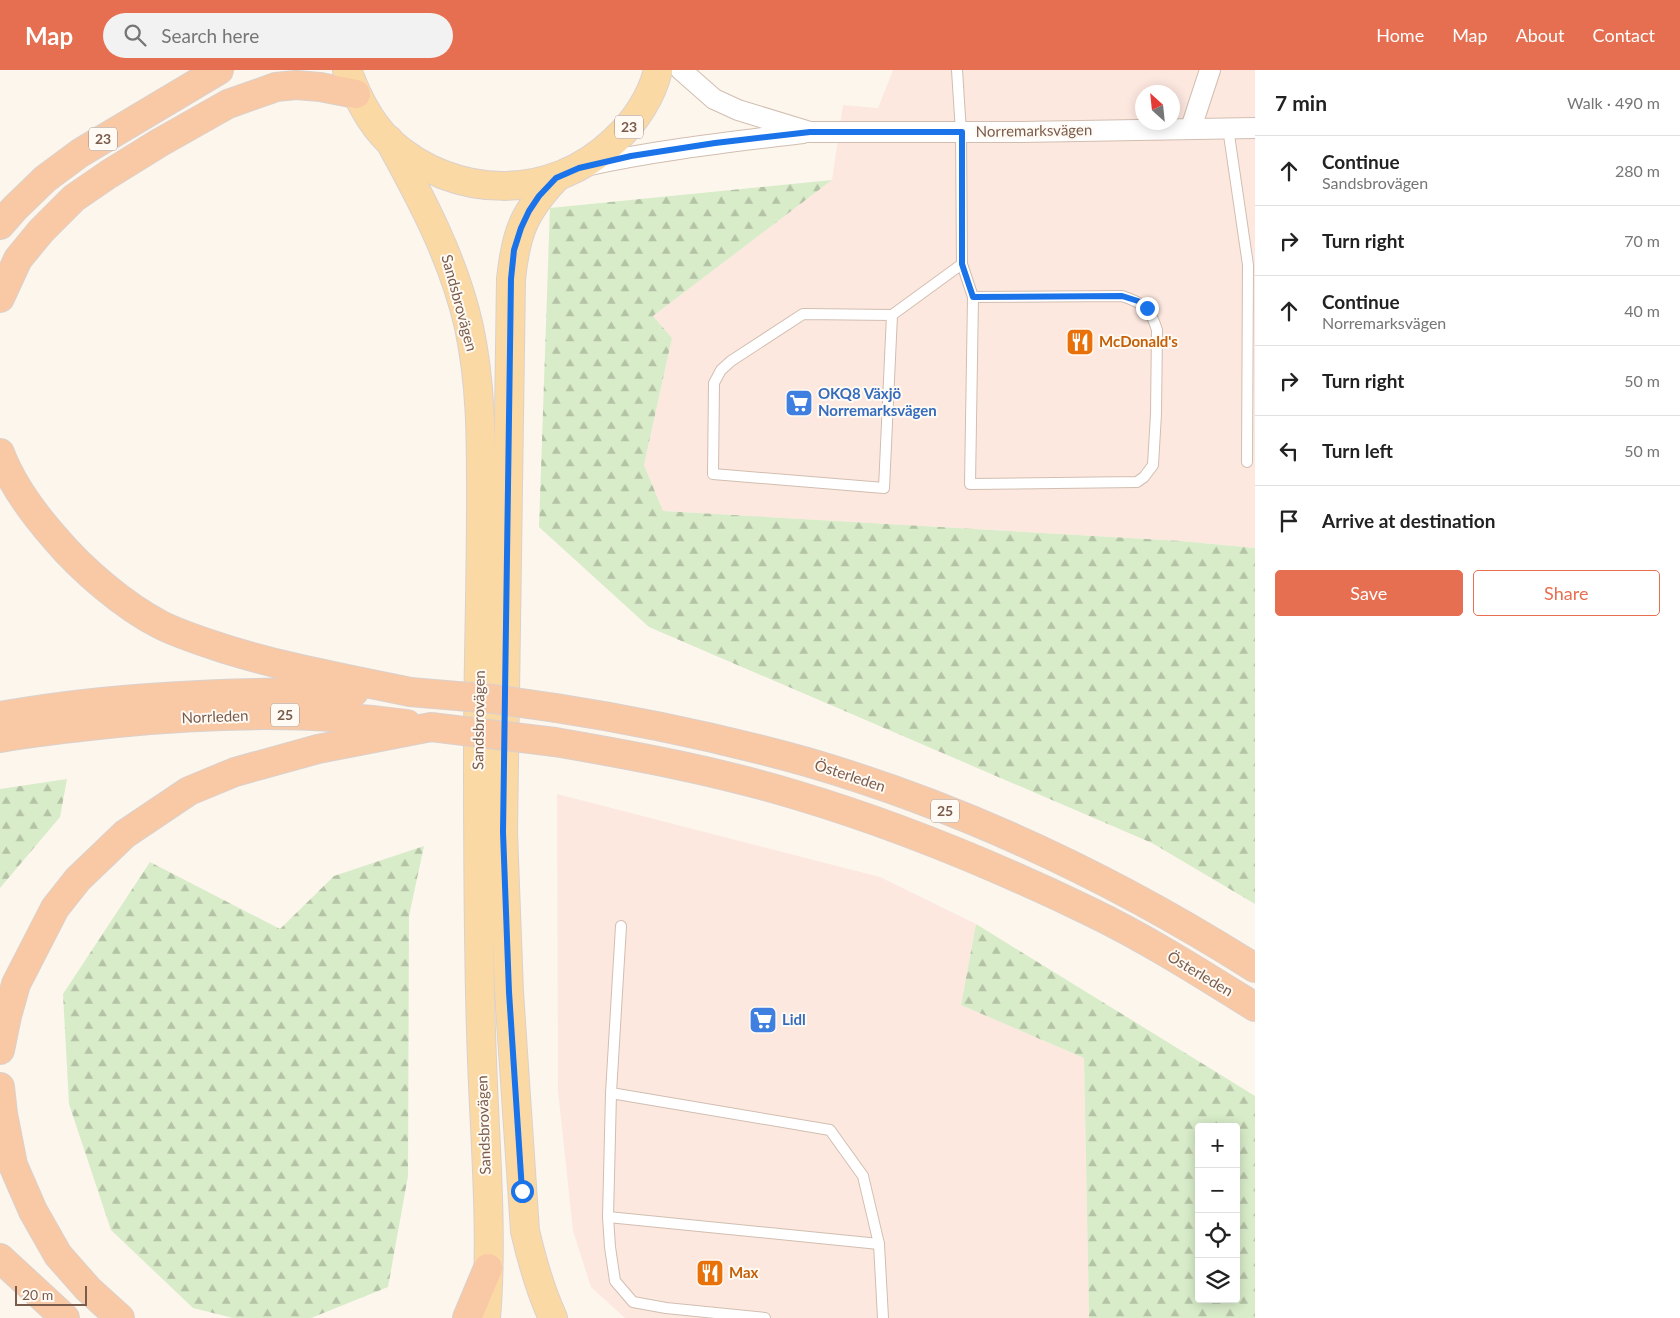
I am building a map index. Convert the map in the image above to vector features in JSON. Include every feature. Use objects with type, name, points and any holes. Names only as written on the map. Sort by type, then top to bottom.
[{"type":"highway","name":"23","points":[[0,225],[45,179],[80,153],[219,70]]},
{"type":"highway","points":[[0,298],[18,259],[41,231],[74,198],[158,143],[228,104],[276,87],[296,85],[320,87],[352,82]]},
{"type":"highway","points":[[0,453],[18,490],[40,521],[63,548],[97,581],[161,625],[207,643],[266,662],[410,692]]},
{"type":"highway","name":"Norrleden","points":[[0,716],[33,710],[135,699],[308,692],[410,692]]},
{"type":"highway","name":"Österleden","points":[[410,692],[493,699],[611,716],[716,739],[807,762],[889,789],[1033,847],[1110,884],[1203,935],[1255,968]]},
{"type":"highway","name":"Norrleden","points":[[0,738],[36,731],[218,715],[292,715],[359,718],[431,727]]},
{"type":"highway","points":[[0,1050],[6,1016],[16,984],[55,908],[78,879],[125,834],[189,791],[235,772],[318,749],[431,727]]},
{"type":"highway","name":"Österleden","points":[[431,727],[555,742],[642,757],[709,772],[795,795],[883,824],[943,847],[1092,912],[1183,963],[1255,1007]]},
{"type":"highway","points":[[0,1087],[13,1165],[33,1212],[58,1255],[88,1288],[120,1318]]},
{"type":"highway","points":[[0,1258],[66,1318]]},
{"type":"highway","points":[[467,1318],[488,1268]]},
{"type":"main road","name":"23","points":[[352,82],[370,119],[389,140],[417,162],[450,178],[485,186],[521,186],[568,173],[605,151],[627,130],[644,104],[658,70]]},
{"type":"main road","name":"Sandsbrovägen","points":[[389,140],[443,244],[457,284],[469,327],[481,414],[478,750],[480,1016],[488,1268],[486,1318]]},
{"type":"main road","name":"Sandsbrovägen","points":[[553,1318],[537,1279],[525,1231],[509,992],[503,832],[511,279],[514,250],[521,228],[539,196],[568,173]]},
{"type":"street","name":"Norremarksvägen","points":[[680,70],[714,99],[738,110],[810,132],[1255,128]]},
{"type":"street","points":[[1191,128],[1210,70]]},
{"type":"street","points":[[568,173],[631,156],[810,132]]},
{"type":"lane","points":[[957,70],[962,132],[962,264],[973,297],[970,484],[1137,482],[1144,477],[1153,464],[1156,414],[1157,330],[1147,308],[1138,301],[1122,296],[973,297]]},
{"type":"lane","points":[[1228,128],[1248,265],[1247,462]]},
{"type":"lane","points":[[892,315],[884,488],[713,474],[714,383],[721,370],[731,361],[803,314],[892,315],[962,264]]},
{"type":"lane","points":[[621,926],[611,1093],[608,1218],[615,1281],[633,1302],[666,1308],[765,1318]]},
{"type":"lane","points":[[611,1093],[830,1130],[863,1176],[879,1244],[883,1318]]},
{"type":"lane","points":[[608,1218],[879,1244]]},
{"type":"shaded area","points":[[893,70],[1255,70],[1255,548],[1181,541],[663,511],[644,465],[672,338],[653,316],[832,180],[843,105],[878,108]]},
{"type":"shaded area","points":[[557,794],[880,877],[976,924],[961,1005],[1084,1058],[1089,1318],[625,1318],[591,1287],[573,1231],[558,1091]]},
{"type":"green space","points":[[832,180],[653,316],[672,338],[644,465],[663,511],[1181,541],[1255,548],[1255,904],[1152,843],[649,627],[539,527],[550,208]]},
{"type":"green space","points":[[67,779],[60,817],[0,888],[0,789]]},
{"type":"green space","points":[[424,846],[409,916],[408,1176],[388,1287],[311,1318],[233,1318],[193,1308],[111,1230],[69,1104],[63,994],[150,862],[280,929],[334,876]]},
{"type":"green space","points":[[976,924],[1255,1096],[1255,1318],[1089,1318],[1084,1058],[961,1005]]},
{"type":"place","name":"McDonald's","points":[[1080,342]]},
{"type":"place","name":"OKQ8 Växjö Norremarksvägen","points":[[799,403]]},
{"type":"place","name":"Lidl","points":[[763,1020]]},
{"type":"place","name":"Max","points":[[710,1273]]},
{"type":"route","points":[[522,1191],[509,992],[503,832],[505,596],[511,279],[514,250],[521,228],[539,196],[556,178],[579,168],[631,156],[715,143],[810,132],[962,132],[962,264],[973,297],[1122,296],[1138,301],[1147,308]]}]
